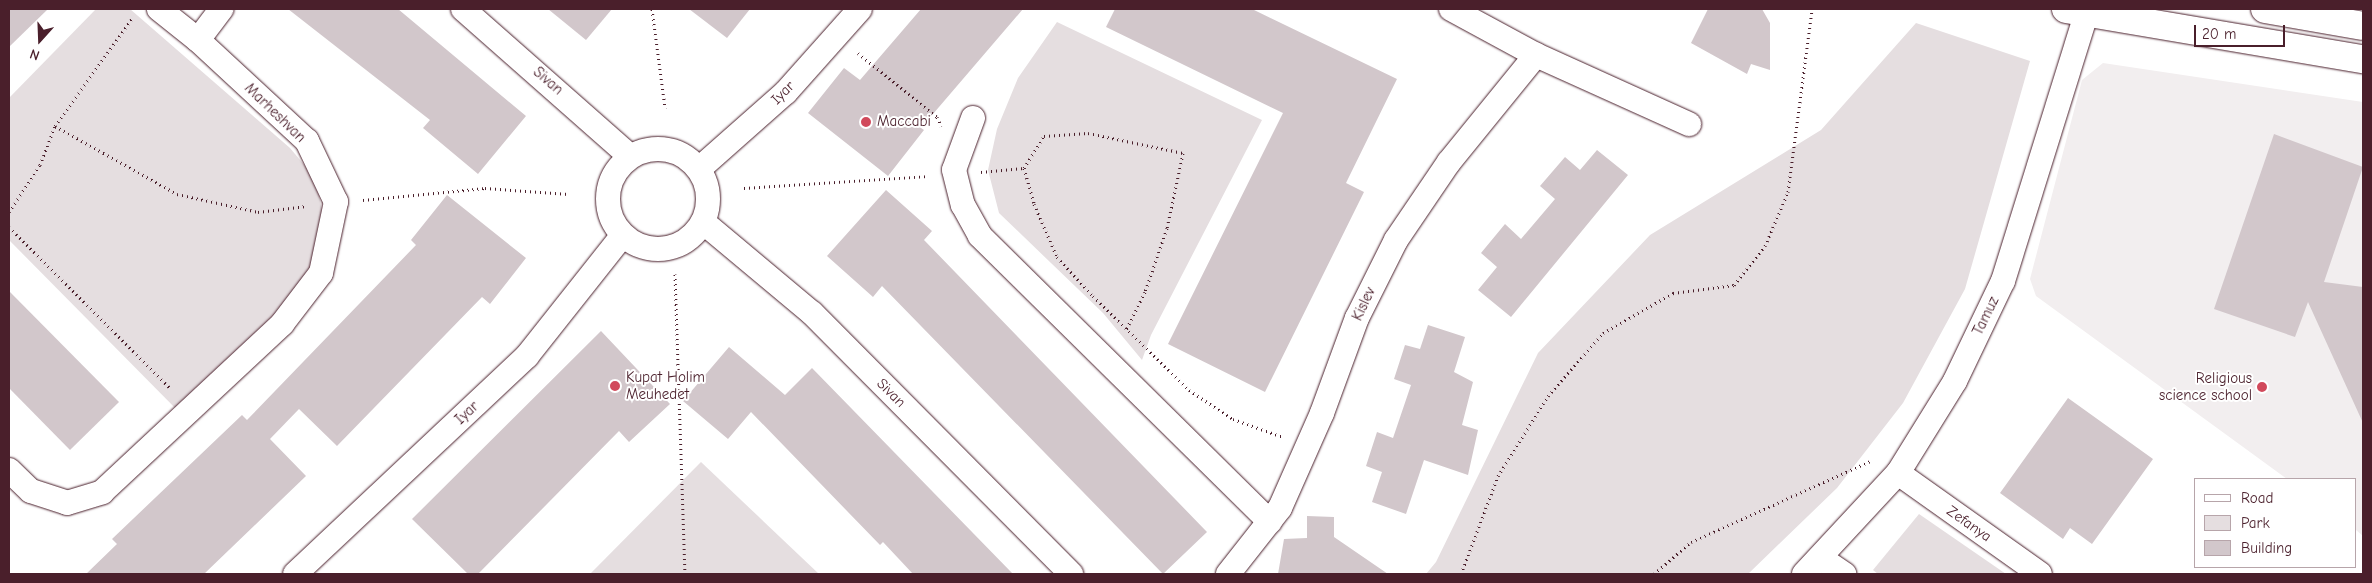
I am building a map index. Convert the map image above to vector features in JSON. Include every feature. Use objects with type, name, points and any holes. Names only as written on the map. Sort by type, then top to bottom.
[{"type":"street","name":"Marheshvan","points":[[159,9],[198,40],[307,142],[336,202]]},
{"type":"street","points":[[198,40],[221,9]]},
{"type":"street","name":"Sivan","points":[[463,9],[630,156]]},
{"type":"street","name":"Iyar","points":[[699,169],[786,92],[860,9]]},
{"type":"street","points":[[1452,9],[1536,55],[1689,124]]},
{"type":"street","points":[[2264,9],[2363,26]]},
{"type":"street","points":[[2076,11],[2363,59]]},
{"type":"street","name":"Tamuz","points":[[1804,574],[1822,559],[1898,473],[1955,381],[2003,281],[2076,11]]},
{"type":"street","name":"Kislev","points":[[1228,574],[1280,508],[1322,414],[1357,318],[1396,240],[1449,162],[1536,55]]},
{"type":"street","points":[[973,118],[954,170],[963,205],[980,236],[1270,522]]},
{"type":"street","points":[[660,149],[674,151],[699,169],[706,184],[709,201],[703,222],[694,235],[666,249],[636,244],[623,236],[608,209],[608,194],[611,179],[630,156],[660,149]]},
{"type":"street","points":[[9,470],[30,490],[67,503],[102,492],[282,324],[321,273],[336,202]]},
{"type":"street","name":"Sivan","points":[[703,222],[812,312],[1070,574]]},
{"type":"street","name":"Iyar","points":[[295,574],[527,356],[623,236]]},
{"type":"street","name":"Zefanya","points":[[1898,473],[2040,574]]},
{"type":"street","points":[[1822,559],[1844,574]]},
{"type":"path","points":[[9,212],[40,165],[55,126],[139,9]]},
{"type":"path","points":[[652,9],[665,108]]},
{"type":"path","points":[[1461,574],[1498,476],[1548,396],[1603,333],[1673,293],[1734,285],[1765,246],[1788,192],[1812,9]]},
{"type":"path","points":[[836,35],[937,116],[943,132]]},
{"type":"path","points":[[55,126],[177,194],[258,212],[336,202],[485,188],[569,194]]},
{"type":"path","points":[[1024,168],[1044,136],[1088,133],[1183,153],[1167,228],[1145,292],[1126,330]]},
{"type":"path","points":[[9,227],[192,410]]},
{"type":"path","points":[[675,274],[685,574]]},
{"type":"path","points":[[1654,574],[1691,542],[1878,457]]},
{"type":"shaded area","name":"Religious science school","points":[[2103,63],[2363,102],[2363,536],[2357,531],[2357,478],[2286,478],[2036,296],[2030,279],[2082,80]]},
{"type":"green space","points":[[96,9],[130,9],[290,148],[316,179],[325,227],[311,287],[184,417],[9,240],[9,98]]},
{"type":"green space","points":[[1057,22],[1262,120],[1151,335],[1142,360],[1103,313],[999,213],[988,170],[997,129],[1018,78]]},
{"type":"green space","points":[[1916,23],[2030,61],[1965,289],[1903,403],[1837,488],[1748,574],[1426,574],[1436,562],[1538,353],[1650,235],[1821,130]]},
{"type":"green space","points":[[701,462],[819,574],[590,574]]},
{"type":"green space","points":[[1919,514],[2006,574],[1878,574],[1873,570]]},
{"type":"building","points":[[9,9],[48,9],[9,47]]},
{"type":"building","points":[[288,9],[398,9],[526,116],[478,174],[423,128],[430,120]]},
{"type":"building","points":[[548,9],[612,9],[586,40]]},
{"type":"building","points":[[689,9],[750,9],[727,38]]},
{"type":"building","points":[[921,9],[1023,9],[921,128],[924,130],[888,176],[808,113],[844,68],[860,80]]},
{"type":"building","points":[[1115,9],[1252,9],[1397,79],[1346,183],[1364,192],[1265,392],[1168,344],[1283,113],[1106,27]]},
{"type":"building","points":[[1708,9],[1762,9],[1770,23],[1770,70],[1751,64],[1747,74],[1691,43]]},
{"type":"building","points":[[2274,134],[2363,167],[2324,282],[2363,287],[2363,423],[2308,302],[2295,337],[2214,309]]},
{"type":"building","points":[[1597,150],[1628,175],[1511,317],[1478,290],[1497,267],[1481,253],[1505,224],[1521,239],[1555,199],[1540,186],[1565,157],[1580,170]]},
{"type":"building","points":[[886,190],[932,231],[924,240],[1207,532],[1163,574],[882,286],[873,297],[827,256]]},
{"type":"building","points":[[447,195],[526,258],[490,304],[482,297],[337,446],[299,409],[270,439],[306,476],[204,574],[86,574],[117,544],[112,539],[242,415],[247,420],[416,245],[411,240]]},
{"type":"building","points":[[9,291],[119,402],[70,450],[9,388]]},
{"type":"building","points":[[1428,325],[1465,337],[1454,372],[1473,382],[1462,425],[1478,430],[1468,475],[1424,460],[1406,514],[1372,502],[1382,472],[1366,466],[1377,432],[1393,438],[1411,385],[1394,379],[1405,345],[1420,349]]},
{"type":"building","points":[[601,331],[670,404],[629,442],[619,431],[478,574],[468,574],[412,519]]},
{"type":"building","points":[[729,347],[785,395],[812,368],[1013,574],[913,574],[883,542],[880,545],[751,412],[728,439],[683,401]]},
{"type":"building","points":[[2068,398],[2153,459],[2092,544],[2070,528],[2063,539],[2000,493]]},
{"type":"building","points":[[1307,516],[1334,517],[1334,537],[1388,574],[1278,574],[1284,539],[1307,538]]},
{"type":"place","name":"Maccabi","points":[[866,122]]},
{"type":"place","name":"Kupat Holim Meuhedet","points":[[615,386]]},
{"type":"place","name":"Religious science school","points":[[2262,387]]}]
